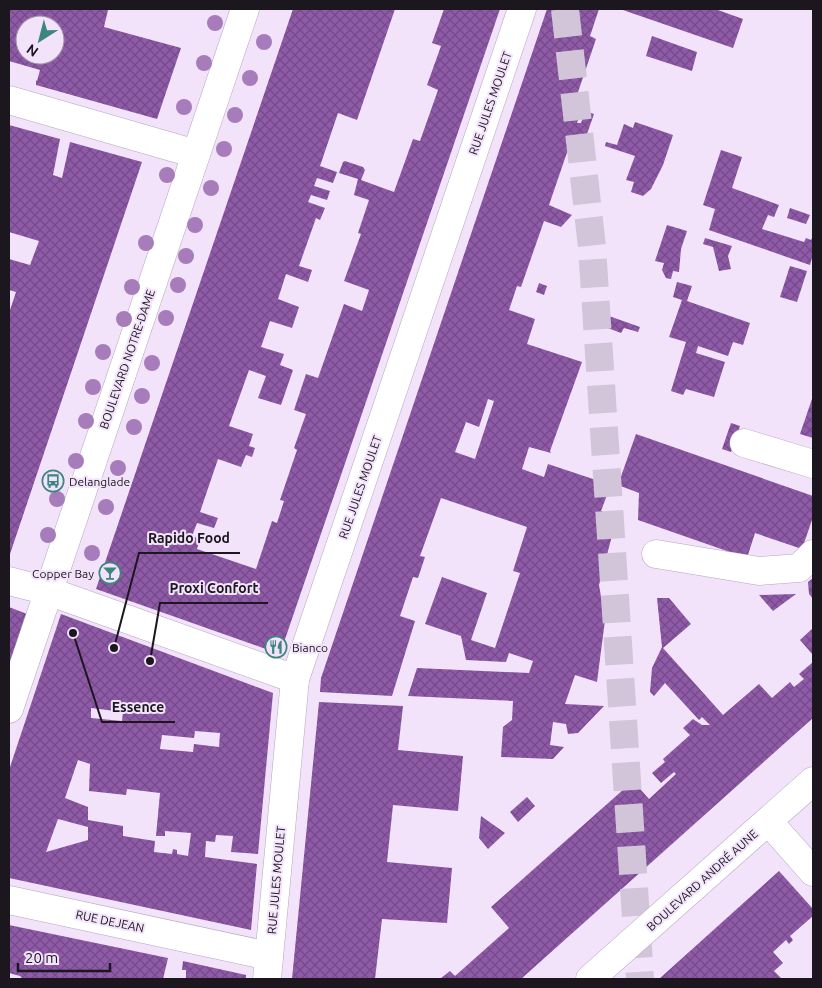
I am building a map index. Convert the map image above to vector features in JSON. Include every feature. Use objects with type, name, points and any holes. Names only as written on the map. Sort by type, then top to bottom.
[{"type":"street","name":"BOULEVARD NOTRE-DAME","points":[[9,710],[245,9]]},
{"type":"street","name":"RUE JULES MOULET","points":[[268,968],[295,679],[522,9]]},
{"type":"street","points":[[9,100],[196,154]]},
{"type":"street","points":[[744,443],[813,464]]},
{"type":"street","points":[[656,554],[759,571],[799,568],[813,554]]},
{"type":"street","points":[[9,581],[48,591],[295,679]]},
{"type":"street","name":"BOULEVARD ANDRÉ AUNE","points":[[590,979],[813,781]]},
{"type":"street","points":[[768,821],[813,872]]},
{"type":"street","name":"RUE DEJEAN","points":[[9,900],[268,968]]},
{"type":"building","points":[[9,9],[105,9],[108,10],[104,27],[181,48],[157,119],[36,85],[40,70],[23,65],[65,65],[65,15],[15,15],[15,63],[9,61]]},
{"type":"building","points":[[293,9],[395,9],[357,120],[338,113],[320,166],[337,172],[333,183],[317,178],[314,186],[330,191],[327,200],[311,195],[308,202],[325,208],[320,220],[316,218],[299,266],[312,270],[308,282],[286,274],[278,299],[299,307],[292,328],[270,321],[261,347],[284,354],[280,365],[293,370],[281,405],[258,398],[266,376],[249,370],[229,426],[253,434],[249,446],[255,448],[252,457],[246,455],[241,467],[218,459],[200,512],[218,518],[214,528],[197,523],[192,536],[200,539],[197,549],[256,569],[272,521],[277,523],[284,501],[280,500],[297,450],[294,448],[306,414],[294,410],[306,374],[318,378],[344,304],[362,311],[369,290],[344,281],[361,234],[358,233],[369,200],[354,195],[358,179],[339,173],[343,162],[363,167],[365,170],[361,180],[394,192],[413,139],[420,141],[438,90],[427,85],[441,46],[432,43],[444,9],[500,9],[280,654],[96,589]]},
{"type":"building","points":[[547,9],[599,9],[590,36],[596,39],[575,101],[584,104],[577,123],[581,123],[585,111],[594,114],[587,134],[583,138],[573,135],[549,205],[572,215],[561,227],[544,221],[521,287],[517,286],[509,310],[535,319],[527,344],[582,362],[550,451],[551,453],[529,447],[522,469],[544,477],[548,464],[605,483],[605,485],[610,487],[601,511],[608,514],[603,529],[613,532],[599,585],[605,620],[597,682],[575,675],[565,704],[604,706],[578,733],[568,734],[566,724],[553,722],[550,745],[564,747],[553,759],[501,757],[503,727],[512,720],[513,701],[408,696],[417,668],[529,673],[533,661],[509,653],[506,662],[466,660],[461,636],[425,624],[442,577],[487,593],[471,640],[495,648],[520,573],[513,571],[527,527],[441,498],[420,556],[425,557],[418,578],[413,577],[400,616],[415,621],[392,696],[320,692],[321,678]],"holes":[[[488,399],[494,401],[475,459],[455,452],[466,422],[479,427]]]},
{"type":"building","points":[[620,9],[715,9],[743,19],[733,48]]},
{"type":"building","points":[[652,36],[697,52],[692,71],[646,56]]},
{"type":"building","points":[[635,122],[673,135],[663,165],[651,189],[643,196],[631,192],[634,182],[626,180],[635,156],[605,146],[606,142],[617,145],[624,124],[633,128]]},
{"type":"building","points":[[9,125],[60,139],[53,175],[62,178],[70,142],[142,162],[9,557],[9,313],[16,292],[9,290],[9,259],[30,265],[39,241],[9,232]]},
{"type":"building","points":[[721,150],[742,157],[732,188],[779,205],[774,217],[768,215],[762,229],[804,242],[806,238],[811,240],[813,236],[813,254],[810,265],[709,230],[715,209],[703,205]]},
{"type":"building","points":[[790,208],[810,215],[806,224],[787,218]]},
{"type":"building","points":[[667,225],[687,231],[681,249],[679,272],[673,271],[671,279],[666,278],[662,270],[664,263],[655,261]]},
{"type":"building","points":[[705,238],[732,246],[728,256],[731,269],[719,271],[713,247],[703,244]]},
{"type":"building","points":[[592,265],[604,266],[604,275],[591,274]]},
{"type":"building","points":[[790,266],[807,271],[797,302],[780,297]]},
{"type":"building","points":[[677,282],[692,286],[687,301],[750,323],[743,345],[733,342],[728,356],[698,346],[696,353],[725,362],[714,397],[686,389],[683,395],[671,391],[686,342],[669,337],[682,300],[673,297]]},
{"type":"building","points":[[539,283],[547,286],[544,295],[536,292]]},
{"type":"building","points":[[609,316],[640,327],[638,332],[624,328],[621,333],[605,327]]},
{"type":"building","points":[[813,396],[813,438],[800,434]]},
{"type":"building","points":[[731,423],[740,426],[731,452],[722,449]]},
{"type":"building","points":[[636,434],[813,496],[813,517],[802,549],[755,533],[747,558],[638,520],[639,493],[618,485]]},
{"type":"building","points":[[813,578],[813,599],[809,594],[808,582]]},
{"type":"building","points":[[796,594],[773,611],[759,595]]},
{"type":"building","points":[[657,598],[669,598],[691,624],[663,648],[723,715],[759,684],[772,698],[790,682],[794,687],[804,679],[799,674],[813,662],[813,718],[521,979],[440,979],[450,971],[455,976],[509,928],[491,907],[633,781],[649,799],[676,774],[674,772],[661,783],[652,773],[665,762],[663,759],[690,735],[683,728],[693,719],[702,725],[710,725],[702,717],[699,720],[665,683],[654,696],[650,692],[652,668],[662,647]]},
{"type":"building","points":[[9,607],[27,614],[9,666]]},
{"type":"building","points":[[61,614],[273,693],[258,854],[231,852],[233,836],[216,835],[215,842],[206,841],[205,857],[257,864],[251,930],[9,878],[9,770]],"holes":[[[91,708],[123,712],[122,721],[91,718]],[[195,731],[220,733],[219,747],[194,744],[193,752],[160,749],[162,735],[194,738]],[[78,760],[90,764],[89,791],[126,795],[127,789],[160,793],[156,836],[165,836],[165,831],[191,833],[188,856],[177,854],[177,850],[173,849],[172,854],[154,852],[155,841],[123,836],[123,826],[88,820],[88,807],[65,798]],[[58,819],[88,827],[88,840],[46,852]]]},
{"type":"building","points":[[813,628],[813,655],[800,640]]},
{"type":"building","points":[[319,702],[403,706],[398,750],[463,756],[458,811],[393,805],[387,862],[452,868],[447,923],[382,919],[375,979],[292,979]]},
{"type":"building","points":[[527,797],[535,806],[518,822],[510,812]]},
{"type":"building","points":[[481,816],[505,833],[488,849],[479,838]]},
{"type":"building","points":[[779,871],[813,909],[813,916],[790,936],[793,940],[789,944],[786,940],[773,952],[783,963],[774,971],[782,979],[659,979]]},
{"type":"building","points":[[9,925],[168,958],[163,979],[23,979],[20,976],[9,973]]},
{"type":"building","points":[[183,961],[246,975],[246,979],[186,979],[186,970],[182,970]]},
{"type":"tunnel","points":[[565,9],[592,247],[640,979]]},
{"type":"place","name":"Delanglade","points":[[53,481]]},
{"type":"place","name":"Copper Bay","points":[[110,573]]},
{"type":"place","name":"Essence","points":[[73,633]]},
{"type":"place","name":"Bianco","points":[[276,647]]},
{"type":"place","name":"Rapido Food","points":[[114,648]]},
{"type":"place","name":"Proxi Confort","points":[[150,661]]}]
